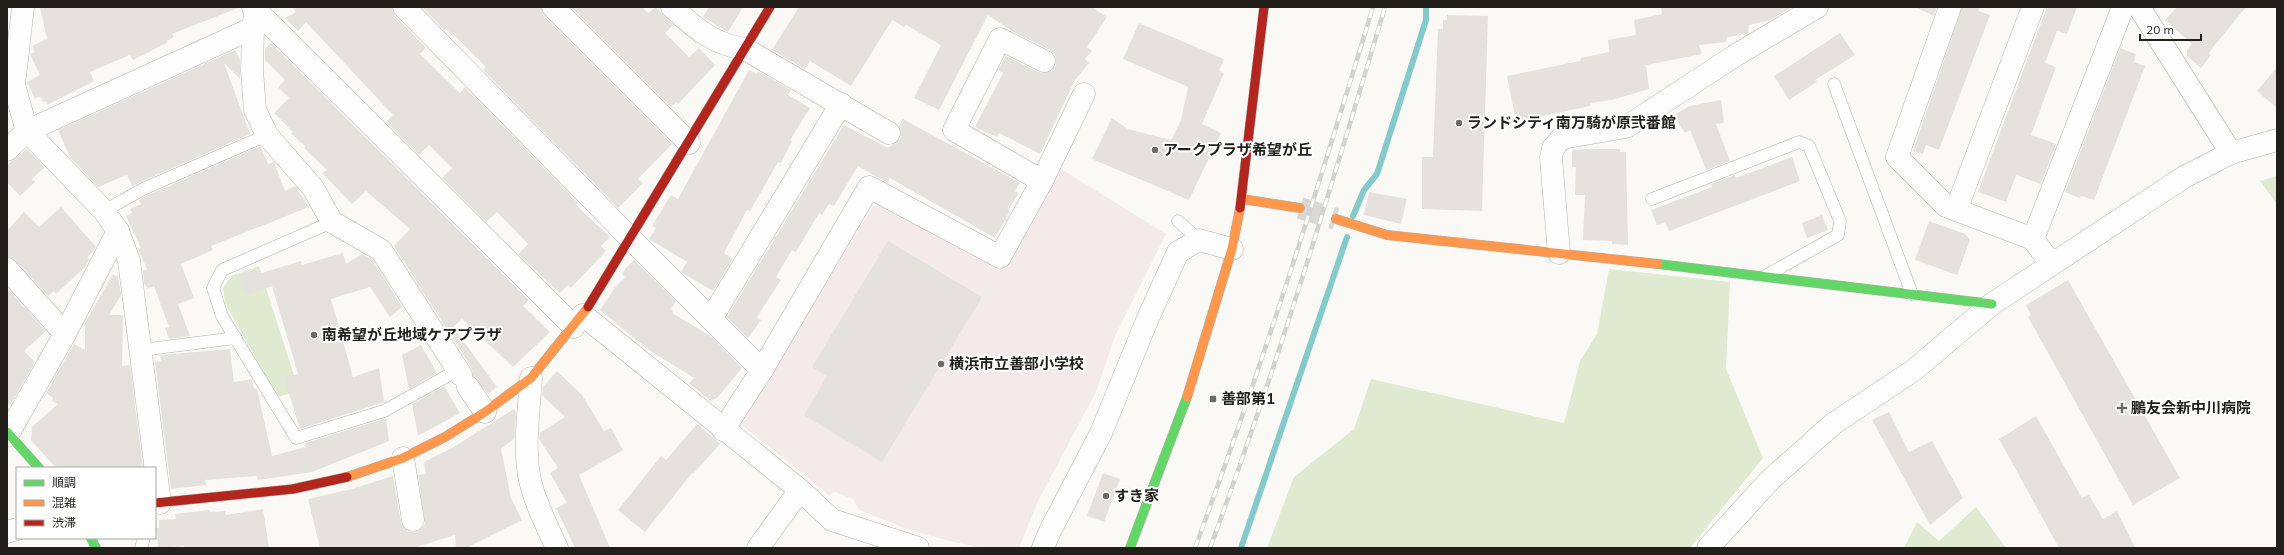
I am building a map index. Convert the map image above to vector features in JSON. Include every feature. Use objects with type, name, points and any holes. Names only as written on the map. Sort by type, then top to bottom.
[{"type":"street","points":[[24,7],[14,84],[27,131],[104,211],[118,231],[129,261],[141,350],[152,467]]},
{"type":"street","points":[[404,7],[630,238],[762,370]]},
{"type":"street","points":[[553,7],[689,143]]},
{"type":"street","points":[[672,7],[699,32],[729,46],[744,49],[889,133]]},
{"type":"street","points":[[156,504],[293,489],[349,477],[403,458],[445,437],[485,412],[531,378],[578,321],[689,143],[770,7]]},
{"type":"street","points":[[1558,253],[1551,158],[1554,148],[1562,138],[1626,127],[1736,55],[1817,7]]},
{"type":"street","points":[[1950,7],[1897,157],[1946,206],[2033,239],[2051,264]]},
{"type":"street","points":[[1956,210],[2033,7]]},
{"type":"street","points":[[2033,239],[2123,7]]},
{"type":"street","points":[[2139,7],[2231,153]]},
{"type":"street","points":[[1130,548],[1182,412],[1232,249],[1242,199],[1259,9]]},
{"type":"street","points":[[7,150],[27,131],[254,15]]},
{"type":"street","points":[[254,15],[252,71],[255,110],[268,135],[313,188],[332,222],[381,250],[485,412]]},
{"type":"street","points":[[254,15],[578,321],[800,490],[832,520],[918,548]]},
{"type":"street","points":[[1042,181],[954,130],[1000,39],[1044,61]]},
{"type":"street","points":[[723,430],[762,370],[869,187],[1000,257],[1042,181],[1084,94]]},
{"type":"street","points":[[712,319],[841,104]]},
{"type":"street","points":[[1708,548],[1770,480],[1833,424],[1914,370],[1992,304],[2184,177],[2231,153],[2277,140]]},
{"type":"street","points":[[1242,199],[1300,208]]},
{"type":"street","points":[[1336,219],[1387,235],[1763,276],[1992,304]]},
{"type":"street","points":[[38,467],[8,434],[65,334],[118,231]]},
{"type":"street","points":[[1043,548],[1050,531],[1101,433],[1148,318],[1178,252],[1198,240],[1232,249]]},
{"type":"street","points":[[7,269],[65,334]]},
{"type":"street","points":[[531,378],[528,450],[530,479],[538,506],[557,548]]},
{"type":"street","points":[[403,458],[413,520]]},
{"type":"street","points":[[758,548],[800,490]]},
{"type":"street","points":[[92,539],[96,548]]},
{"type":"lane","points":[[1834,84],[1912,294]]},
{"type":"lane","points":[[104,211],[143,189],[268,135]]},
{"type":"lane","points":[[1652,199],[1799,142],[1809,146],[1840,221],[1838,235],[1763,276]]},
{"type":"lane","points":[[1178,221],[1198,240]]},
{"type":"lane","points":[[332,222],[222,270],[213,288],[222,316],[296,438],[384,411],[462,377]]},
{"type":"lane","points":[[141,350],[236,338]]},
{"type":"shaded area","name":"横浜市立善部小学校","points":[[1058,167],[1166,234],[1115,336],[1096,392],[1038,501],[1019,548],[983,548],[954,542],[912,531],[859,510],[853,499],[835,492],[829,495],[742,425],[741,421],[873,206],[881,205],[1000,271]]},
{"type":"green space","points":[[2277,176],[2277,204],[2260,181]]},
{"type":"green space","points":[[259,266],[299,391],[277,397],[225,303],[223,288],[231,276]]},
{"type":"green space","points":[[1609,269],[1730,282],[1726,369],[1763,458],[1690,548],[1267,548],[1294,477],[1354,429],[1371,379],[1564,423],[1580,361],[1597,334]]},
{"type":"green space","points":[[1976,507],[2006,548],[1904,548],[1917,522],[1939,541]]},
{"type":"building","points":[[40,7],[238,8],[172,34],[174,37],[167,41],[168,42],[133,60],[130,55],[90,72],[94,81],[47,105],[46,101],[43,102],[40,96],[35,99],[27,82],[40,75],[30,54],[35,52],[32,46],[47,39]]},
{"type":"building","points":[[292,7],[392,7],[395,16],[426,48],[420,54],[460,93],[465,87],[578,203],[576,205],[610,237],[601,246],[606,251],[571,288],[568,285],[560,293],[518,254],[528,244],[497,212],[486,222],[442,178],[452,168],[429,145],[419,155],[386,122],[393,115],[306,22],[298,31],[285,18],[296,12]]},
{"type":"building","points":[[421,7],[541,7],[544,16],[672,144],[638,179],[643,183],[618,208],[483,70],[486,67],[454,35],[453,36],[446,29],[444,30]]},
{"type":"building","points":[[571,7],[642,7],[648,13],[656,7],[673,25],[665,33],[689,57],[699,48],[715,65],[678,104],[677,102],[671,107]]},
{"type":"building","points":[[709,7],[743,7],[728,32],[703,17]]},
{"type":"building","points":[[799,7],[1092,7],[1107,17],[1087,47],[1092,51],[1085,59],[1089,63],[1075,80],[1040,154],[999,133],[997,137],[975,127],[1003,73],[998,70],[1006,56],[1038,72],[1045,73],[1055,67],[1055,54],[1050,50],[1013,32],[988,15],[939,110],[914,98],[941,45],[906,25],[904,27],[892,20],[851,86],[810,61],[805,69],[772,50]]},
{"type":"building","points":[[1661,7],[1792,7],[1770,20],[1749,25],[1748,34],[1727,37],[1726,42],[1699,45],[1702,54],[1646,65],[1649,89],[1612,100],[1591,103],[1590,106],[1516,122],[1507,76],[1580,61],[1581,58],[1609,52],[1608,40],[1636,35],[1634,20],[1662,14]]},
{"type":"building","points":[[1915,7],[1937,7],[1934,16]]},
{"type":"building","points":[[1962,7],[1980,7],[1978,11],[1990,15],[1939,150],[1926,145],[1923,154],[1913,151]]},
{"type":"building","points":[[2047,7],[2077,7],[2067,34],[2057,31],[2045,63],[2056,67],[2031,135],[2056,144],[2041,184],[2016,175],[2006,202],[1978,192]]},
{"type":"building","points":[[2177,7],[2246,7],[2214,46],[2209,53],[2211,55],[2201,68],[2187,56],[2187,50],[2192,44],[2165,20]]},
{"type":"building","name":"ランドシティ南万騎が原弐番館","points":[[1447,15],[1488,16],[1482,211],[1422,209],[1422,157],[1433,157],[1438,29],[1443,29],[1443,20],[1447,20]]},
{"type":"building","points":[[1139,23],[1224,59],[1219,71],[1224,73],[1202,124],[1221,133],[1189,200],[1092,159],[1112,118],[1128,129],[1171,140],[1181,120],[1188,87],[1123,59]]},
{"type":"building","points":[[1840,33],[1855,55],[1815,80],[1817,82],[1789,100],[1774,76]]},
{"type":"building","points":[[271,43],[529,300],[523,306],[550,332],[513,367],[462,319],[453,327],[497,387],[488,394],[473,376],[472,368],[394,246],[410,229],[366,191],[352,204],[322,173],[327,170],[304,148],[306,147],[291,133],[293,132],[274,113],[289,98],[278,87],[285,80],[265,60],[265,49]]},
{"type":"building","points":[[2120,48],[2136,54],[2134,62],[2145,66],[2094,200],[2081,196],[2080,198],[2065,192]]},
{"type":"building","points":[[235,50],[240,60],[240,79],[224,63],[250,134],[132,186],[127,175],[98,187],[70,157],[58,130]]},
{"type":"building","points":[[2277,67],[2277,108],[2257,91]]},
{"type":"building","points":[[749,70],[757,74],[758,71],[791,90],[788,95],[810,108],[790,140],[792,141],[781,163],[778,162],[750,211],[747,210],[724,253],[733,259],[713,291],[681,272],[687,262],[649,239],[656,228],[652,226],[671,195],[678,199]]},
{"type":"building","points":[[1721,100],[1724,123],[1716,124],[1730,161],[1706,170],[1690,130],[1685,133],[1673,116],[1689,106]]},
{"type":"building","points":[[903,119],[1020,183],[1015,191],[1019,193],[1008,210],[1010,211],[995,238],[890,178],[888,183],[858,166],[834,206],[829,204],[822,215],[819,213],[796,252],[792,250],[776,277],[781,280],[757,317],[761,320],[748,338],[727,317],[844,125],[888,148],[900,139],[901,133],[899,126]]},
{"type":"building","points":[[260,146],[268,164],[274,162],[285,191],[295,186],[309,207],[211,246],[213,250],[181,264],[194,298],[178,304],[190,336],[169,339],[165,328],[169,327],[154,286],[148,289],[144,283],[143,271],[147,269],[138,249],[141,248],[126,216],[132,213],[130,209],[141,204],[139,200],[146,196]]},
{"type":"building","points":[[27,149],[45,167],[32,179],[35,182],[20,196],[7,182],[7,165]]},
{"type":"building","points":[[1620,149],[1620,152],[1626,152],[1628,245],[1612,244],[1612,241],[1583,240],[1585,195],[1575,195],[1576,167],[1572,167],[1572,150]]},
{"type":"building","points":[[1792,157],[1800,181],[1669,231],[1665,222],[1657,225],[1651,210],[1712,187],[1711,184],[1735,175],[1736,178]]},
{"type":"building","points":[[1369,192],[1407,199],[1401,224],[1364,215]]},
{"type":"building","points":[[61,207],[96,247],[87,258],[89,259],[86,266],[56,294],[54,291],[48,296],[16,261],[7,257],[7,231],[24,212],[39,227]]},
{"type":"building","points":[[1822,215],[1828,230],[1807,238],[1802,223]]},
{"type":"building","points":[[1929,221],[1965,234],[1970,240],[1957,275],[1915,260]]},
{"type":"building","points":[[888,241],[982,297],[882,462],[804,415],[827,376],[812,367]]},
{"type":"building","points":[[343,253],[346,264],[362,254],[372,259],[404,310],[402,307],[390,317],[370,287],[331,299],[353,377],[379,368],[384,402],[300,429],[284,378],[298,374],[272,286],[246,296],[238,275],[256,269],[258,274],[301,261],[302,265]]},
{"type":"building","points":[[634,260],[676,301],[671,309],[674,311],[672,313],[712,337],[742,368],[718,397],[711,401],[689,383],[694,378],[649,350],[600,310],[614,289],[625,277],[622,274],[626,268]]},
{"type":"building","points":[[113,274],[118,277],[121,295],[109,315],[123,315],[122,366],[130,365],[143,467],[55,467],[31,440],[32,427],[58,404],[52,401],[53,398],[46,393],[74,344],[85,350],[85,323]]},
{"type":"building","points":[[2068,280],[2180,478],[2133,505],[2028,317],[2031,315],[2026,305]]},
{"type":"building","points":[[7,288],[46,331],[24,351],[35,362],[14,399],[7,406]]},
{"type":"building","points":[[421,345],[437,373],[409,389],[402,355]]},
{"type":"building","points":[[230,349],[234,382],[252,379],[254,388],[257,389],[272,456],[306,447],[305,443],[386,418],[389,441],[312,472],[258,480],[257,476],[205,480],[206,485],[171,489],[155,362],[161,361],[160,355]]},
{"type":"building","points":[[557,371],[582,395],[604,431],[611,428],[623,450],[579,475],[610,548],[575,548],[556,508],[567,503],[550,473],[558,468],[539,439],[540,433],[565,417],[542,395],[543,387]]},
{"type":"building","points":[[444,386],[460,413],[418,436],[412,404]]},
{"type":"building","points":[[514,409],[516,412],[514,439],[501,449],[511,498],[522,520],[466,548],[456,548],[455,535],[413,548],[320,548],[308,499],[352,489],[393,476],[401,522],[408,532],[415,532],[421,529],[425,524],[418,475],[426,474],[424,462],[452,448]]},
{"type":"building","points":[[1889,412],[1909,452],[1932,441],[1963,498],[1930,525],[1872,420]]},
{"type":"building","points":[[2036,416],[2082,498],[2089,495],[2103,519],[2117,511],[2135,548],[2059,548],[1999,439]]},
{"type":"building","points":[[697,424],[720,444],[693,474],[692,473],[645,532],[618,510],[661,456],[666,460]]},
{"type":"building","points":[[1103,473],[1120,479],[1104,522],[1087,516]]},
{"type":"building","points":[[263,509],[269,548],[185,548],[184,546],[158,548],[156,528],[159,528],[159,520],[176,519],[175,514],[210,510],[210,512],[225,511],[226,515]]},
{"type":"waterway","points":[[1353,216],[1364,190],[1377,174],[1426,20],[1426,7]]},
{"type":"waterway","points":[[1241,548],[1347,237]]},
{"type":"tunnel","points":[[1300,208],[1336,219]]},
{"type":"railway","points":[[1195,548],[1266,346],[1373,7]]},
{"type":"railway","points":[[1210,548],[1258,414],[1280,346],[1385,7]]},
{"type":"traffic: fast","points":[[1658,264],[1992,304]]},
{"type":"traffic: fast","points":[[1130,548],[1187,397]]},
{"type":"traffic: fast","points":[[7,432],[38,467]]},
{"type":"traffic: fast","points":[[92,539],[96,548]]},
{"type":"traffic: slow","points":[[1242,199],[1300,208]]},
{"type":"traffic: slow","points":[[1187,397],[1232,249],[1240,208]]},
{"type":"traffic: slow","points":[[1336,219],[1387,235],[1658,264]]},
{"type":"traffic: slow","points":[[347,477],[403,458],[445,437],[485,412],[531,378],[588,307]]},
{"type":"traffic: jam","points":[[588,307],[770,7]]},
{"type":"traffic: jam","points":[[1240,208],[1264,7]]},
{"type":"traffic: jam","points":[[156,503],[293,489],[347,477]]},
{"type":"place","name":"ランドシティ南万騎が原弐番館","points":[[1459,123]]},
{"type":"place","name":"アークプラザ希望が丘","points":[[1155,150]]},
{"type":"place","name":"南希望が丘地域ケアプラザ","points":[[314,335]]},
{"type":"place","name":"横浜市立善部小学校","points":[[941,364]]},
{"type":"place","name":"善部第1","points":[[1213,399]]},
{"type":"place","name":"鵬友会新中川病院","points":[[2122,408]]},
{"type":"place","name":"すき家","points":[[1106,496]]}]
